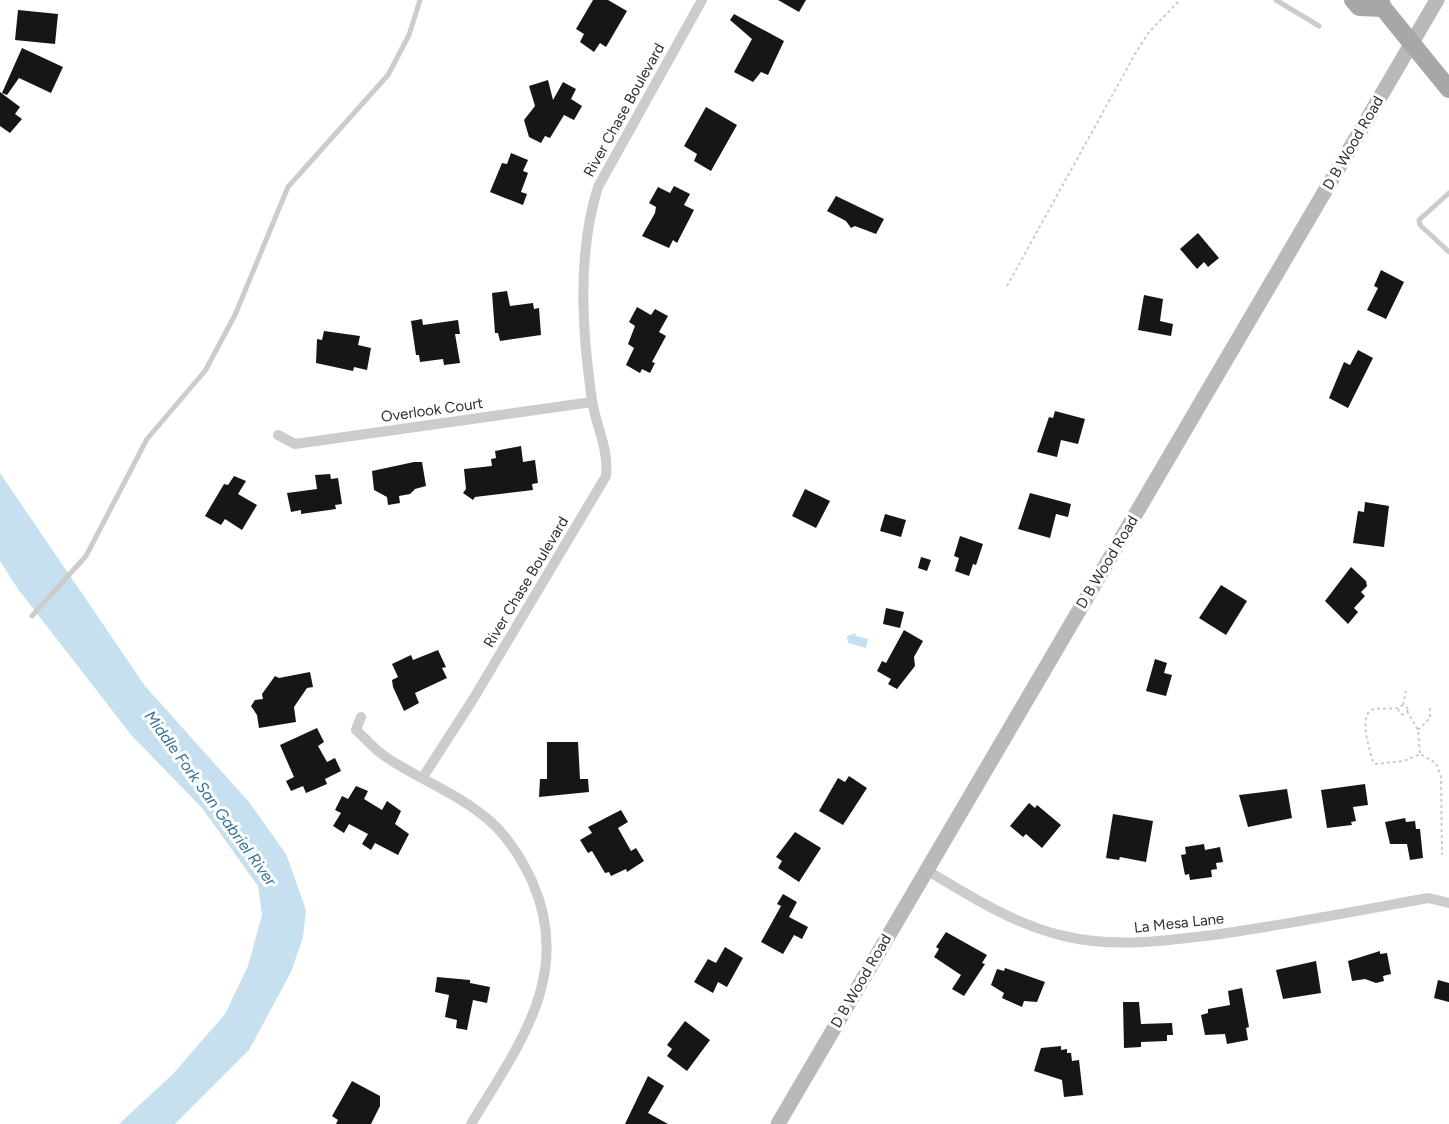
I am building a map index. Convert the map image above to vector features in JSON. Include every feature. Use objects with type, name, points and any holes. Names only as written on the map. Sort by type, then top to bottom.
[{"type":"main road","points":[[1353,0],[1359,7],[1382,4],[1449,88]]},
{"type":"main road","name":"D B Wood Road","points":[[778,1124],[925,869],[1437,0]]},
{"type":"street","name":"River Chase Boulevard","points":[[423,777],[558,559],[606,476],[606,451],[592,402],[585,287],[585,250],[589,215],[598,187],[702,0]]},
{"type":"street","name":"Overlook Court","points":[[278,435],[295,444],[592,402]]},
{"type":"street","points":[[361,717],[356,730],[382,754],[423,777],[491,822],[520,856],[537,893],[544,917],[548,964],[535,1012],[471,1124]]},
{"type":"street","name":"La Mesa Lane","points":[[925,869],[980,901],[1024,922],[1062,936],[1118,944],[1149,943],[1258,928],[1428,898],[1449,903]]},
{"type":"lane","points":[[32,616],[86,556],[147,439],[205,371],[235,315],[288,187],[388,75],[410,35],[420,0]]},
{"type":"lane","points":[[1276,0],[1319,26]]},
{"type":"lane","points":[[1449,193],[1419,220],[1420,225],[1449,252]]},
{"type":"path","points":[[1007,286],[1135,54],[1149,32],[1180,0]]},
{"type":"path","points":[[1406,691],[1403,705],[1418,730],[1420,754]]},
{"type":"path","points":[[1403,705],[1398,708],[1373,709],[1369,713],[1365,725],[1373,762],[1376,764],[1404,761],[1420,754]]},
{"type":"path","points":[[1418,730],[1430,718],[1430,706]]},
{"type":"path","points":[[1398,708],[1402,714],[1407,711]]},
{"type":"path","points":[[1420,754],[1436,763],[1441,777],[1442,855]]},
{"type":"water","name":"Middle Fork San Gabriel River","points":[[0,473],[145,686],[249,802],[286,854],[306,910],[303,937],[291,972],[249,1050],[175,1124],[119,1124],[173,1074],[225,1014],[248,966],[262,915],[258,886],[202,808],[132,736],[18,589],[0,561]]},
{"type":"water","points":[[855,633],[856,636],[868,639],[866,648],[848,643],[847,636]]},
{"type":"building","points":[[593,0],[608,0],[627,11],[606,47],[600,43],[594,52],[580,42],[584,34],[576,29]]},
{"type":"building","points":[[778,0],[806,0],[799,12]]},
{"type":"building","points":[[18,10],[58,14],[55,44],[15,40]]},
{"type":"building","points":[[734,14],[784,41],[768,75],[761,72],[753,82],[734,72],[752,39],[730,20]]},
{"type":"building","points":[[22,48],[63,67],[51,93],[19,78],[7,95],[2,93]]},
{"type":"building","points":[[548,80],[553,100],[563,82],[576,89],[571,99],[582,106],[574,120],[564,115],[550,138],[545,136],[541,143],[529,137],[524,120],[535,106],[529,86]]},
{"type":"building","points":[[0,92],[20,107],[15,114],[22,119],[10,133],[0,126]]},
{"type":"building","points":[[706,107],[737,125],[711,171],[694,161],[697,154],[684,146]]},
{"type":"building","points":[[511,153],[528,160],[523,171],[528,173],[521,192],[527,194],[523,205],[490,192],[502,163],[507,164]]},
{"type":"building","points":[[674,186],[690,194],[684,205],[694,210],[677,243],[673,240],[669,248],[642,236],[655,213],[656,207],[649,203],[658,187],[670,193]]},
{"type":"building","points":[[836,196],[884,219],[876,234],[855,226],[851,228],[846,221],[827,211]]},
{"type":"building","points":[[1198,233],[1219,258],[1208,267],[1204,262],[1197,269],[1180,249]]},
{"type":"building","points":[[1381,270],[1404,282],[1386,319],[1367,310],[1378,288],[1374,286]]},
{"type":"building","points":[[507,291],[510,306],[533,303],[534,309],[539,308],[541,335],[500,341],[498,333],[495,333],[492,293]]},
{"type":"building","points":[[1144,295],[1163,299],[1160,321],[1173,324],[1171,336],[1138,330]]},
{"type":"building","points":[[637,307],[651,315],[655,309],[668,316],[659,332],[666,336],[652,362],[655,363],[650,373],[642,369],[640,373],[626,365],[634,348],[628,344],[635,326],[629,322]]},
{"type":"building","points":[[422,319],[423,325],[458,320],[460,334],[455,334],[460,363],[444,365],[443,359],[420,362],[419,355],[416,355],[411,321]]},
{"type":"building","points":[[324,331],[360,336],[358,345],[371,348],[367,370],[354,367],[353,371],[316,363],[317,339],[322,340]]},
{"type":"building","points":[[1358,350],[1373,358],[1348,408],[1329,398],[1344,362],[1350,365]]},
{"type":"building","points":[[1055,411],[1085,419],[1078,444],[1061,440],[1057,457],[1037,452],[1049,417],[1053,418]]},
{"type":"building","points":[[521,446],[523,462],[535,460],[538,483],[532,484],[533,490],[475,497],[473,500],[463,493],[466,489],[464,469],[492,466],[491,459],[496,458],[495,451]]},
{"type":"building","points":[[422,462],[426,486],[415,489],[410,494],[399,496],[400,503],[388,505],[387,497],[374,490],[372,471]]},
{"type":"building","points":[[330,474],[331,479],[338,478],[342,504],[335,505],[336,509],[301,514],[301,510],[291,512],[287,493],[317,489],[315,475]]},
{"type":"building","points":[[234,476],[246,481],[238,494],[257,505],[242,530],[225,519],[221,525],[205,516],[224,484],[228,485]]},
{"type":"building","points":[[805,489],[830,501],[816,528],[792,516]]},
{"type":"building","points":[[1030,493],[1071,504],[1068,517],[1056,514],[1050,538],[1018,529]]},
{"type":"building","points":[[1365,502],[1389,506],[1384,547],[1353,543],[1358,511],[1364,512]]},
{"type":"building","points":[[885,514],[906,520],[901,537],[880,531]]},
{"type":"building","points":[[960,536],[983,544],[976,565],[973,564],[969,576],[955,571],[959,558],[954,556]]},
{"type":"building","points":[[921,557],[931,560],[927,571],[918,568]]},
{"type":"building","points":[[1351,567],[1366,581],[1367,586],[1361,592],[1365,596],[1354,608],[1358,612],[1348,624],[1325,601]]},
{"type":"building","points":[[1221,585],[1247,601],[1226,635],[1199,618]]},
{"type":"building","points":[[886,608],[904,612],[900,628],[883,624]]},
{"type":"building","points":[[904,630],[923,641],[914,657],[915,666],[897,689],[888,684],[891,679],[877,671],[882,661],[886,663]]},
{"type":"building","points":[[438,650],[446,667],[442,668],[447,678],[415,693],[419,703],[404,711],[393,687],[392,680],[398,677],[392,664],[411,655],[413,660]]},
{"type":"building","points":[[1155,659],[1167,663],[1164,673],[1172,675],[1166,696],[1146,691]]},
{"type":"building","points":[[310,672],[313,687],[307,688],[294,707],[296,722],[259,728],[257,715],[251,706],[255,700],[263,699],[262,694],[275,676],[279,678]]},
{"type":"building","points":[[317,728],[324,742],[318,746],[327,762],[335,758],[341,771],[325,779],[327,784],[306,793],[303,786],[291,791],[286,781],[294,777],[280,745]]},
{"type":"building","points":[[547,742],[578,742],[580,779],[588,779],[589,792],[539,797],[540,779],[547,779]]},
{"type":"building","points":[[849,776],[867,788],[843,825],[819,811],[838,778],[845,782]]},
{"type":"building","points":[[1365,784],[1368,805],[1353,807],[1356,821],[1351,822],[1352,825],[1327,828],[1321,790]]},
{"type":"building","points":[[356,786],[368,791],[364,799],[382,810],[387,801],[401,811],[395,824],[409,834],[398,855],[375,843],[371,850],[362,844],[368,834],[349,824],[344,833],[333,826],[341,813],[335,810],[342,796],[348,799]]},
{"type":"building","points":[[1287,789],[1292,818],[1248,827],[1239,795]]},
{"type":"building","points":[[1029,803],[1035,808],[1037,805],[1061,825],[1042,848],[1026,834],[1023,837],[1010,826]]},
{"type":"building","points":[[621,810],[628,822],[618,828],[631,851],[636,848],[644,861],[627,872],[626,869],[611,876],[609,872],[605,873],[592,851],[588,853],[580,840],[592,833],[588,827]]},
{"type":"building","points":[[1113,814],[1153,821],[1146,862],[1120,857],[1119,860],[1106,858]]},
{"type":"building","points":[[1405,818],[1406,822],[1415,821],[1416,829],[1420,829],[1423,858],[1410,860],[1407,844],[1390,844],[1385,822]]},
{"type":"building","points":[[795,832],[821,848],[799,882],[778,868],[782,861],[776,857]]},
{"type":"building","points":[[1204,844],[1205,850],[1220,847],[1223,862],[1216,863],[1217,869],[1211,870],[1212,877],[1190,880],[1189,874],[1185,875],[1181,855],[1186,854],[1185,847]]},
{"type":"building","points":[[783,894],[797,902],[789,917],[808,927],[802,939],[794,935],[783,954],[761,942],[781,906],[777,904]]},
{"type":"building","points":[[946,932],[987,955],[982,963],[985,964],[964,996],[952,989],[961,975],[934,957],[939,949],[936,947]]},
{"type":"building","points":[[725,947],[743,958],[727,987],[718,982],[713,993],[694,982],[708,959],[716,963]]},
{"type":"building","points":[[1380,951],[1380,954],[1387,953],[1391,974],[1383,976],[1384,981],[1376,983],[1365,979],[1352,981],[1348,961]]},
{"type":"building","points":[[1316,961],[1321,993],[1283,999],[1276,970]]},
{"type":"building","points":[[1005,968],[1045,982],[1037,1002],[1024,1001],[1022,1007],[1002,998],[1004,993],[991,985],[997,969],[1004,971]]},
{"type":"building","points":[[437,977],[470,980],[470,983],[490,987],[487,1003],[473,1000],[467,1030],[456,1028],[457,1020],[445,1017],[449,995],[435,992]]},
{"type":"building","points":[[1438,980],[1449,983],[1449,1002],[1434,998]]},
{"type":"building","points":[[1242,988],[1249,1027],[1246,1028],[1248,1040],[1227,1044],[1225,1034],[1205,1035],[1201,1015],[1208,1013],[1208,1009],[1230,1005],[1228,991]]},
{"type":"building","points":[[1123,1002],[1139,1002],[1141,1024],[1172,1023],[1173,1035],[1167,1035],[1167,1041],[1141,1042],[1141,1047],[1124,1048]]},
{"type":"building","points":[[685,1021],[710,1040],[687,1071],[667,1056],[672,1049],[667,1045]]},
{"type":"building","points":[[1061,1046],[1061,1050],[1067,1049],[1067,1053],[1071,1053],[1072,1061],[1079,1060],[1083,1095],[1064,1097],[1062,1080],[1034,1071],[1041,1048]]},
{"type":"building","points":[[648,1076],[664,1086],[648,1113],[668,1124],[625,1124]]},
{"type":"building","points":[[352,1081],[380,1096],[380,1106],[371,1124],[336,1124],[338,1120],[332,1116]]}]
